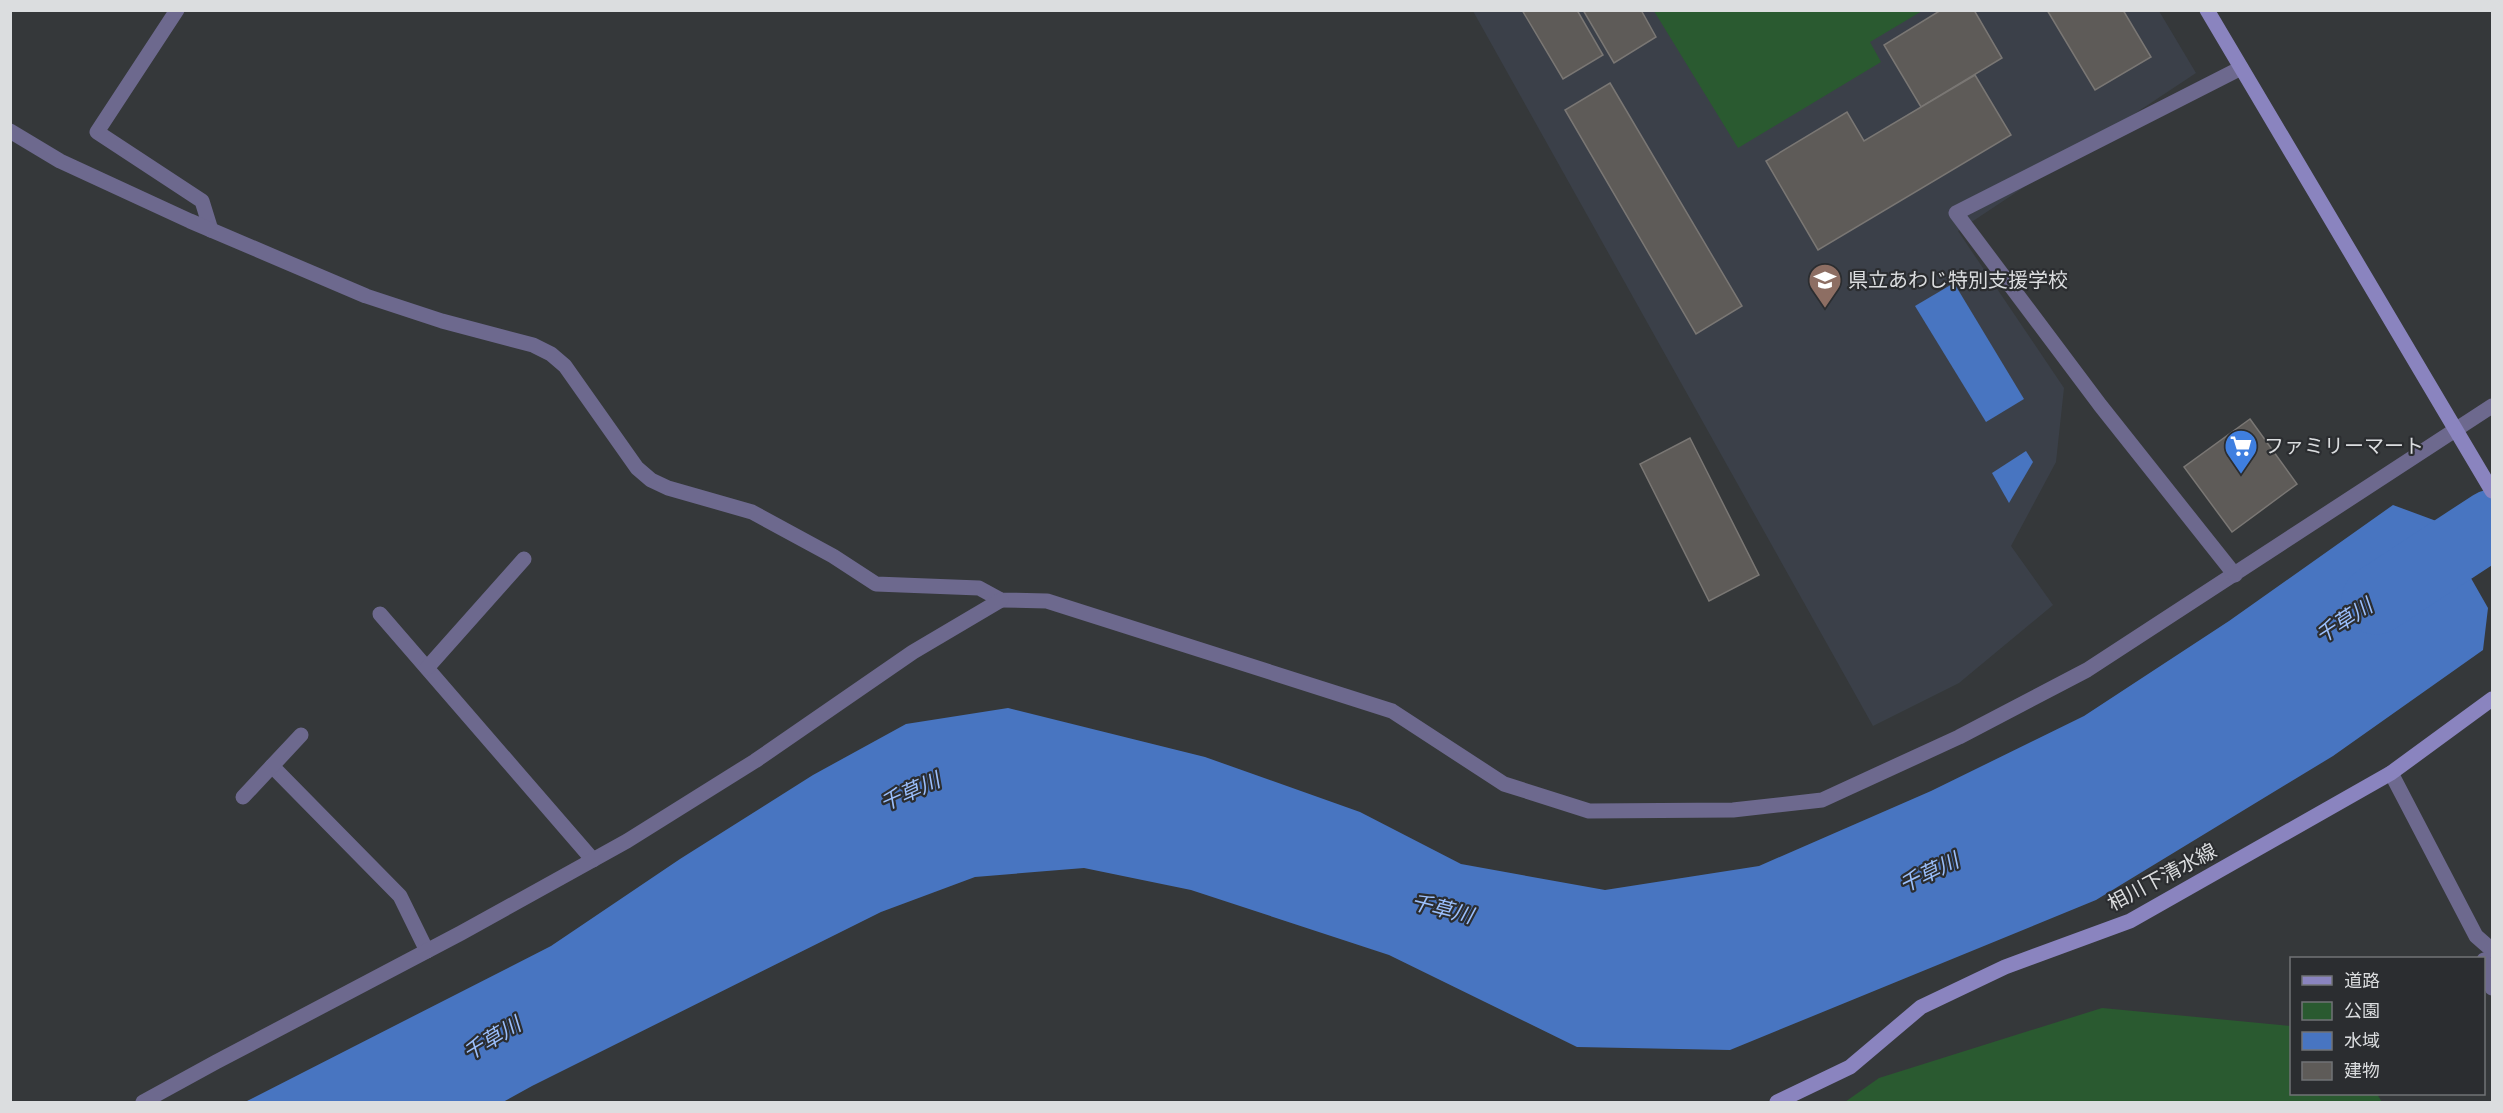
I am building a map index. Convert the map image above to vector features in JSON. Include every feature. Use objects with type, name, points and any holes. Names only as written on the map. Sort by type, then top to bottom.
[{"type":"main road","points":[[2207,10],[2493,490]]},
{"type":"main road","name":"相川下清水線","points":[[1778,1102],[1850,1067],[1922,1007],[2005,967],[2130,921],[2391,773],[2493,699]]},
{"type":"street","points":[[177,10],[97,132],[202,201],[211,230]]},
{"type":"street","points":[[2235,575],[2100,405],[1956,213],[2241,68]]},
{"type":"street","points":[[10,131],[60,160],[211,230],[366,296],[442,321],[533,345],[551,354],[565,366],[637,468],[651,480],[668,488],[752,512],[833,556],[876,584],[979,588],[1001,600],[1047,601],[1392,711],[1504,784],[1589,811],[1733,810],[1822,800],[1959,737],[2087,670],[2493,406]]},
{"type":"street","points":[[427,668],[524,559]]},
{"type":"street","points":[[143,1102],[428,951],[593,860],[755,761],[913,652],[1001,600]]},
{"type":"street","points":[[380,614],[593,860]]},
{"type":"street","points":[[243,797],[301,735]]},
{"type":"street","points":[[272,766],[400,896],[428,951]]},
{"type":"street","points":[[2391,773],[2476,936],[2482,957]]},
{"type":"street","points":[[2476,936],[2493,950]]},
{"type":"street","points":[[2485,965],[2493,988]]},
{"type":"shaded area","name":"県立あわじ特別支援学校","points":[[1473,11],[2159,11],[2196,73],[1958,231],[2064,388],[2056,462],[2011,546],[2053,605],[1959,683],[1873,726]]},
{"type":"green space","points":[[1654,11],[1922,11],[1870,42],[1881,62],[1738,148]]},
{"type":"green space","points":[[2102,1008],[2290,1026],[2290,1095],[2378,1095],[2382,1102],[1845,1102],[1879,1078]]},
{"type":"water","points":[[1954,283],[2024,399],[1986,422],[1915,306]]},
{"type":"water","points":[[2026,451],[2033,462],[2009,503],[1992,473]]},
{"type":"water","points":[[2393,505],[2439,522],[2488,608],[2483,650],[2333,756],[2096,900],[1730,1050],[1577,1047],[1389,955],[1191,890],[1084,868],[975,877],[881,912],[503,1102],[245,1102],[551,946],[680,859],[813,775],[906,724],[1008,708],[1205,757],[1360,812],[1461,864],[1605,890],[1759,866],[1931,791],[2084,716],[2229,621]]},
{"type":"building","points":[[1522,10],[1577,10],[1603,55],[1563,79]]},
{"type":"building","points":[[1583,10],[1641,10],[1656,37],[1614,63]]},
{"type":"building","points":[[1941,10],[1974,10],[2002,58],[1921,107],[1884,45]]},
{"type":"building","points":[[2047,10],[2123,10],[2151,57],[2095,90]]},
{"type":"building","points":[[1975,75],[2011,135],[1818,250],[1766,161],[1847,112],[1864,141]]},
{"type":"building","points":[[1610,83],[1742,306],[1696,334],[1565,110]]},
{"type":"building","name":"ファミリーマート","points":[[2250,419],[2297,484],[2232,532],[2184,467]]},
{"type":"building","points":[[1690,438],[1759,575],[1709,601],[1640,464]]},
{"type":"waterway","name":"千草川","points":[[2376,600],[2492,524]]},
{"type":"place","name":"県立あわじ特別支援学校","points":[[1825,309]]},
{"type":"place","name":"ファミリーマート","points":[[2241,475]]}]
